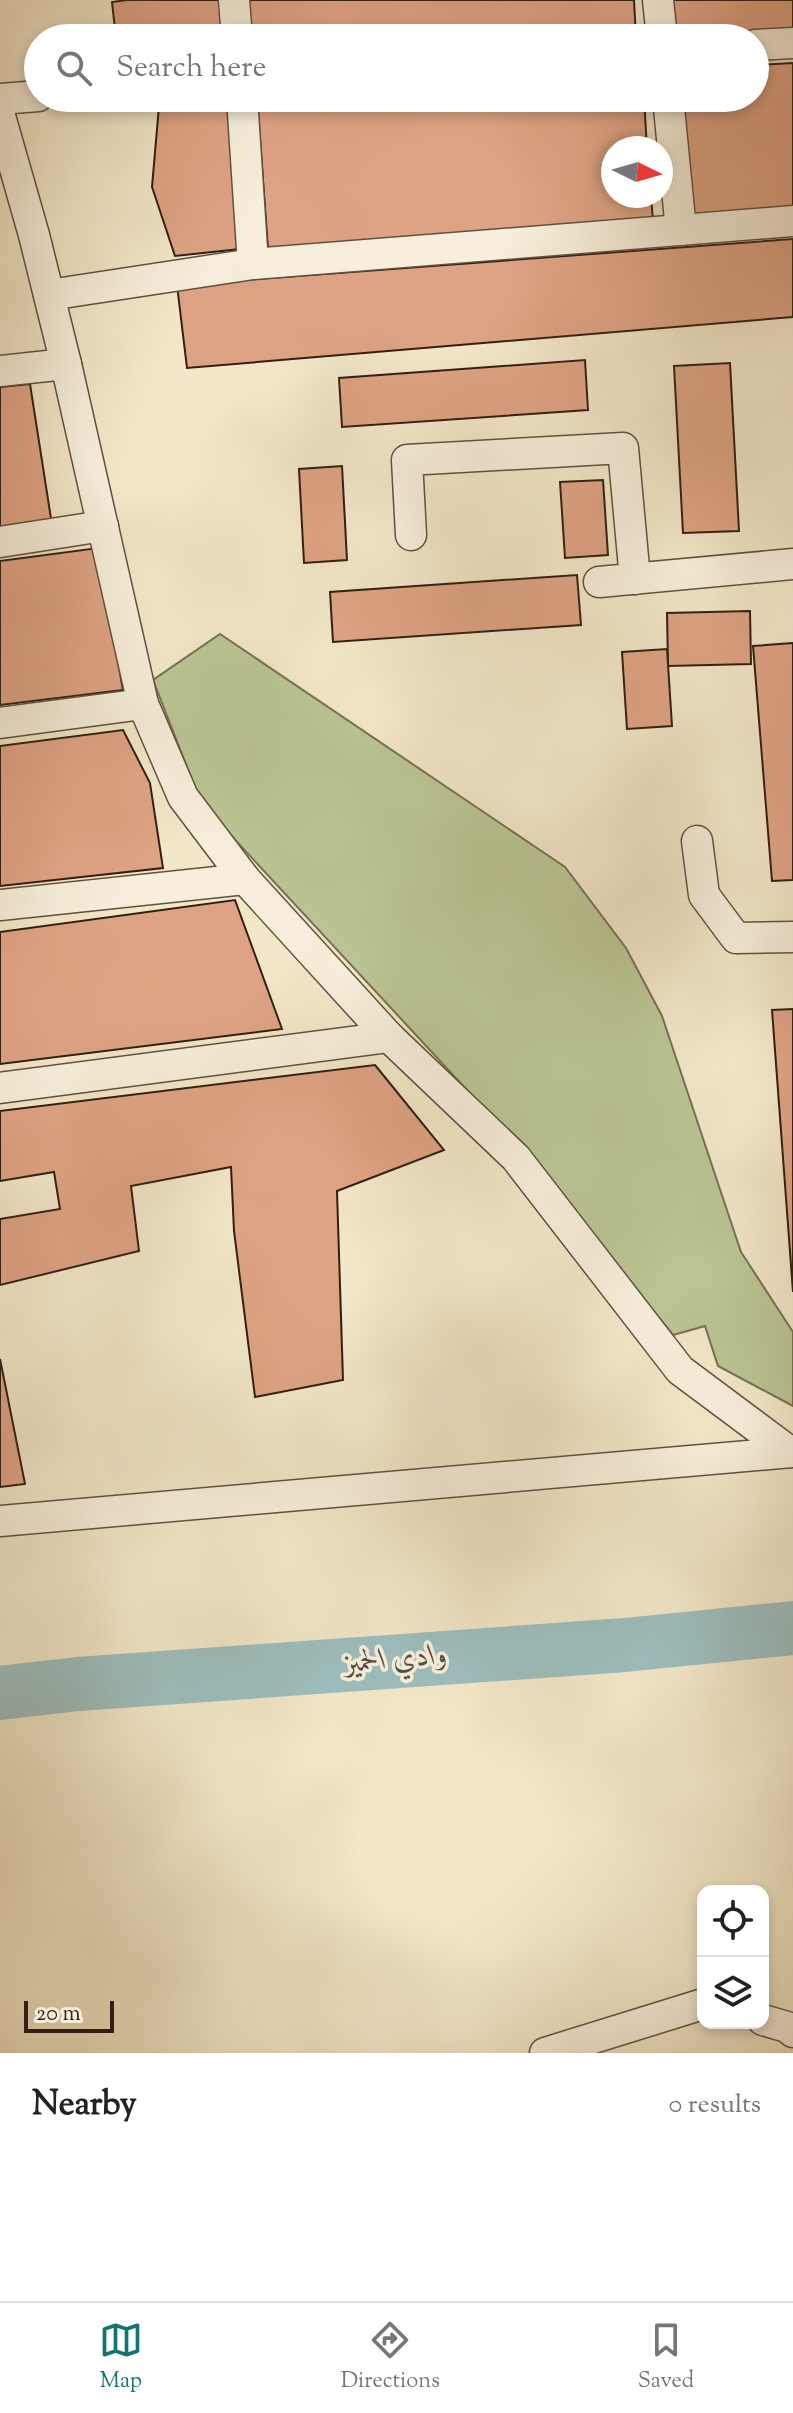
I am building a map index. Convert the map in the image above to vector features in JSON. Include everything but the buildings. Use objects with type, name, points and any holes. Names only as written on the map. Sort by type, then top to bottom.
[{"type":"street","points":[[234,0],[236,24]]},
{"type":"street","points":[[658,0],[661,24]]},
{"type":"street","points":[[769,44],[793,43]]},
{"type":"street","points":[[0,99],[24,97]]},
{"type":"street","points":[[243,112],[253,264]]},
{"type":"street","points":[[669,112],[681,230]]},
{"type":"street","points":[[0,116],[11,195],[49,295],[143,704],[183,797],[245,879],[389,1037],[516,1158],[680,1370],[792,1452]]},
{"type":"street","points":[[49,295],[253,264],[793,221]]},
{"type":"street","points":[[0,371],[66,364]]},
{"type":"street","points":[[411,535],[407,460],[623,448],[635,579]]},
{"type":"street","points":[[0,542],[103,526]]},
{"type":"street","points":[[599,582],[793,564]]},
{"type":"street","points":[[0,723],[143,704]]},
{"type":"street","points":[[697,841],[704,895],[736,938],[793,937]]},
{"type":"street","points":[[0,905],[245,879]]},
{"type":"street","points":[[0,1088],[389,1037]]},
{"type":"street","points":[[0,1521],[792,1452]]},
{"type":"street","points":[[545,2053],[697,2006]]},
{"type":"street","points":[[769,2022],[793,2032]]},
{"type":"green space","points":[[220,634],[565,867],[626,948],[662,1016],[741,1252],[793,1332],[793,1406],[718,1366],[705,1326],[673,1335],[517,1144],[201,803],[153,680]]},
{"type":"waterway","name":"وادي الحميز","points":[[0,1693],[78,1684],[625,1645],[793,1628]]}]
